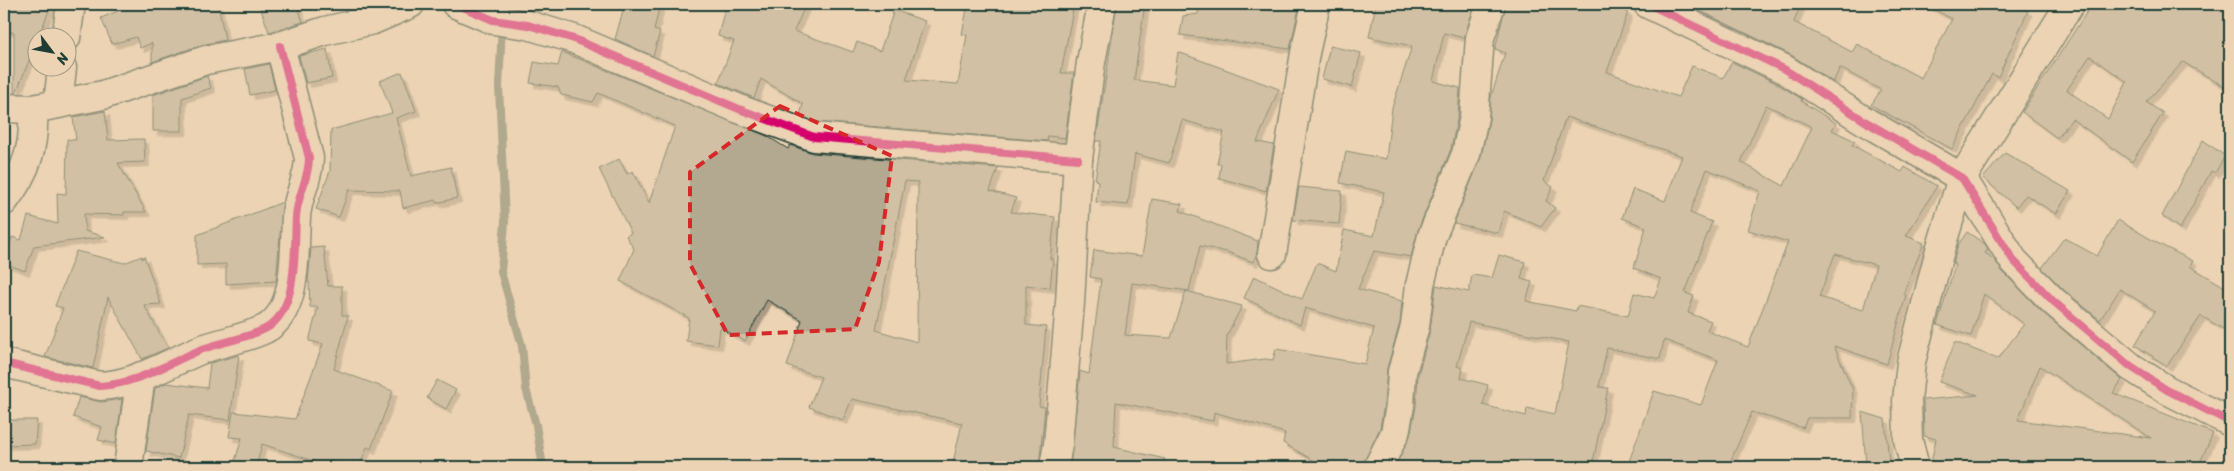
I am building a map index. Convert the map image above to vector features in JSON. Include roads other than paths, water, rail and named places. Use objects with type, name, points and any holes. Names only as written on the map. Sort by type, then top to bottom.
[{"type":"street","points":[[67,28],[71,4]]},
{"type":"street","points":[[4,108],[46,106],[103,95],[206,60],[280,46],[325,31],[374,20],[410,4]]},
{"type":"street","points":[[456,4],[515,18],[574,39],[739,109],[814,137],[1078,160]]},
{"type":"street","points":[[1054,467],[1058,444],[1069,312],[1078,160],[1091,62],[1102,4]]},
{"type":"street","points":[[1272,254],[1305,53],[1316,4]]},
{"type":"street","points":[[1378,467],[1395,433],[1400,406],[1402,372],[1415,326],[1420,285],[1432,236],[1466,154],[1474,117],[1480,38],[1491,4]]},
{"type":"street","points":[[1648,4],[1784,69],[1868,123],[1962,178],[2013,260],[2053,301],[2131,367],[2167,390],[2230,422]]},
{"type":"street","points":[[1915,467],[1908,440],[1907,401],[1911,362],[1940,250],[1962,178],[2070,4]]},
{"type":"street","points":[[4,363],[100,386],[115,385],[200,350],[266,329],[277,319],[284,306],[293,278],[296,214],[309,170],[309,158],[280,46]]},
{"type":"street","points":[[4,201],[28,160],[34,133],[58,78]]},
{"type":"street","points":[[128,467],[140,376]]},
{"type":"waterway","points":[[503,4],[499,87],[505,222],[501,272],[522,346],[526,389],[536,425],[543,467]]}]
